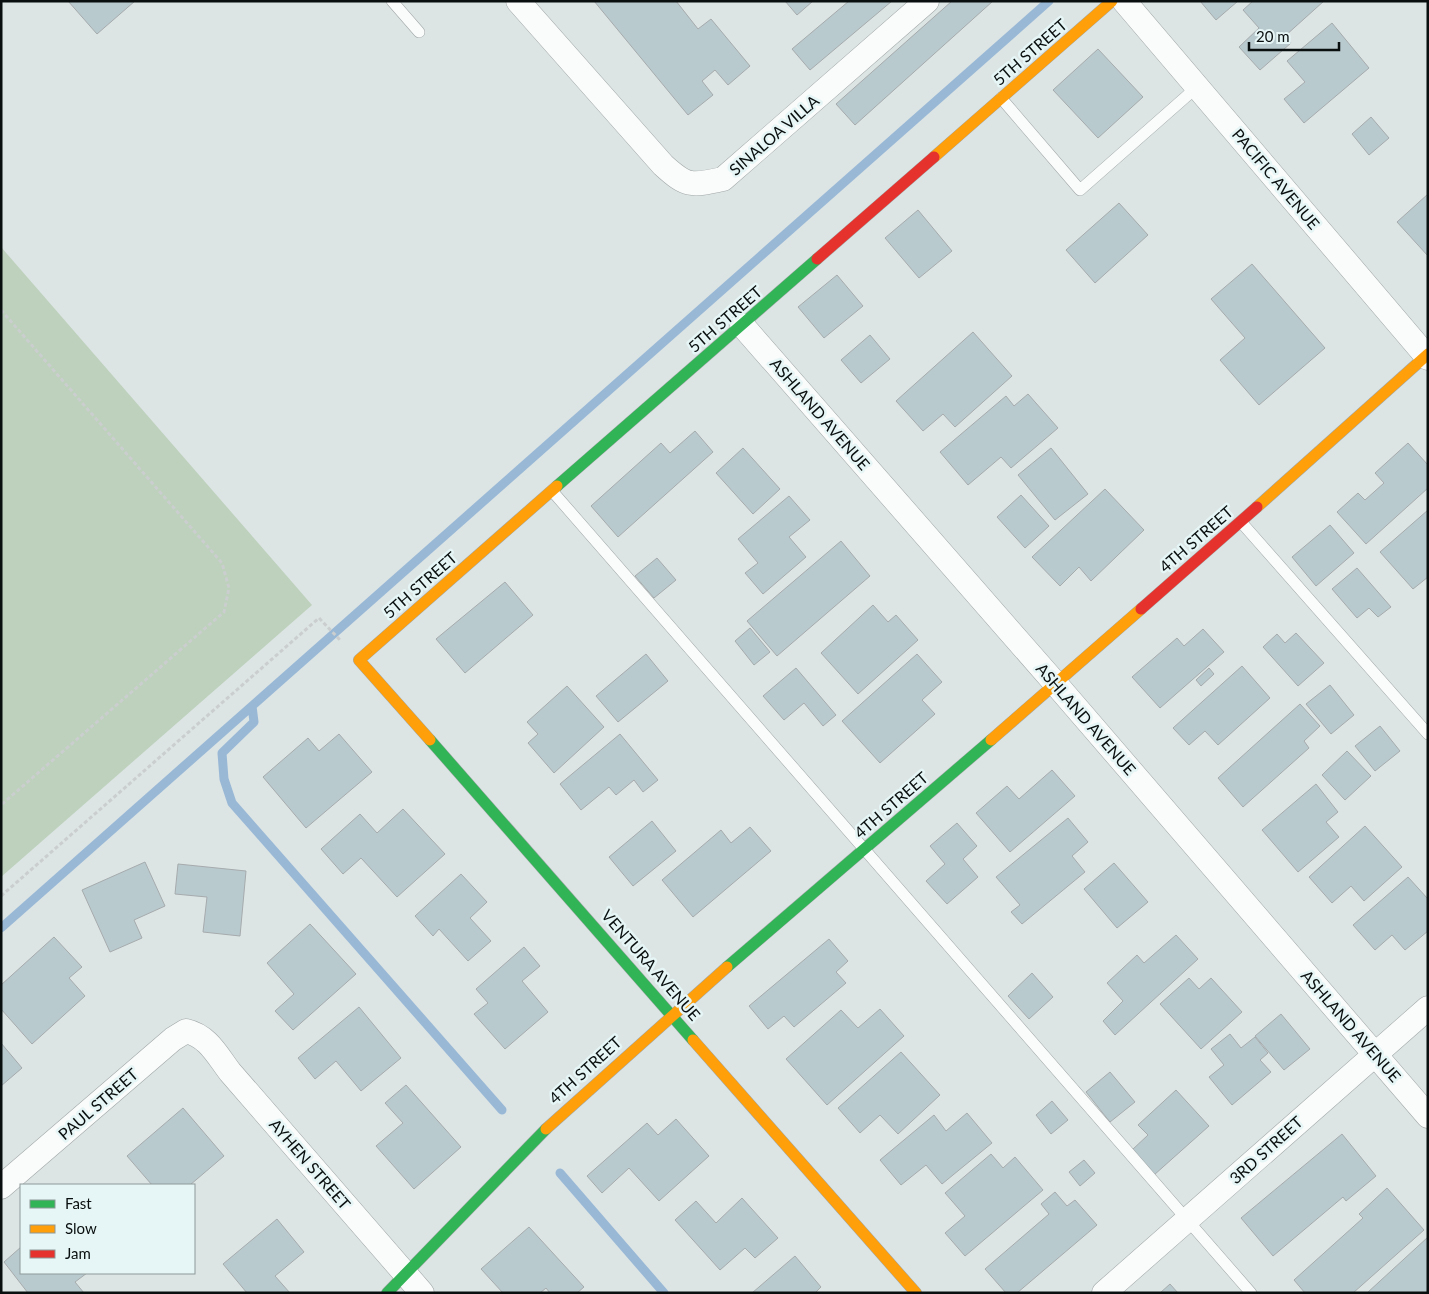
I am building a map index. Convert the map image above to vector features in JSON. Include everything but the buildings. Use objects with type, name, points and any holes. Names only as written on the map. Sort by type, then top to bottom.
[{"type":"street","name":"SINALOA VILLA","points":[[518,1],[663,165],[681,181],[698,185],[723,179],[927,1]]},
{"type":"street","name":"5TH STREET","points":[[359,660],[1112,1]]},
{"type":"street","name":"PACIFIC AVENUE","points":[[1124,1],[1427,356]]},
{"type":"street","name":"ASHLAND AVENUE","points":[[742,325],[1055,683],[1428,1116]]},
{"type":"street","name":"4TH STREET","points":[[388,1293],[405,1273],[558,1116],[672,1014],[1241,522],[1427,356]]},
{"type":"street","name":"VENTURA AVENUE","points":[[359,660],[916,1293]]},
{"type":"street","name":"3RD STREET","points":[[1104,1293],[1428,1008]]},
{"type":"street","name":"PAUL STREET","points":[[1,1188],[173,1039],[186,1031],[199,1034]]},
{"type":"street","name":"AYHEN STREET","points":[[199,1034],[422,1293]]},
{"type":"lane","points":[[392,1],[419,32]]},
{"type":"lane","points":[[1001,98],[1080,190],[1197,87]]},
{"type":"lane","points":[[553,492],[1251,1293]]},
{"type":"lane","points":[[1241,522],[1428,734]]},
{"type":"path","points":[[1,310],[222,564],[229,588],[224,612],[1,804]]},
{"type":"path","points":[[1,896],[319,618]]},
{"type":"green space","points":[[1,247],[312,605],[1,877]]},
{"type":"waterway","points":[[1,928],[1049,1]]},
{"type":"waterway","points":[[252,706],[254,722],[222,753],[224,779],[232,803],[502,1110]]},
{"type":"waterway","points":[[560,1173],[664,1293]]},
{"type":"traffic: fast","points":[[557,486],[817,259]]},
{"type":"traffic: fast","points":[[430,740],[693,1040]]},
{"type":"traffic: fast","points":[[727,967],[991,740]]},
{"type":"traffic: fast","points":[[387,1293],[546,1129]]},
{"type":"traffic: slow","points":[[934,157],[1112,1]]},
{"type":"traffic: slow","points":[[1257,507],[1428,354]]},
{"type":"traffic: slow","points":[[430,740],[359,660],[557,486]]},
{"type":"traffic: slow","points":[[991,740],[1141,609]]},
{"type":"traffic: slow","points":[[546,1129],[727,967]]},
{"type":"traffic: slow","points":[[693,1040],[916,1293]]},
{"type":"traffic: jam","points":[[817,259],[934,157]]},
{"type":"traffic: jam","points":[[1141,609],[1257,507]]}]
